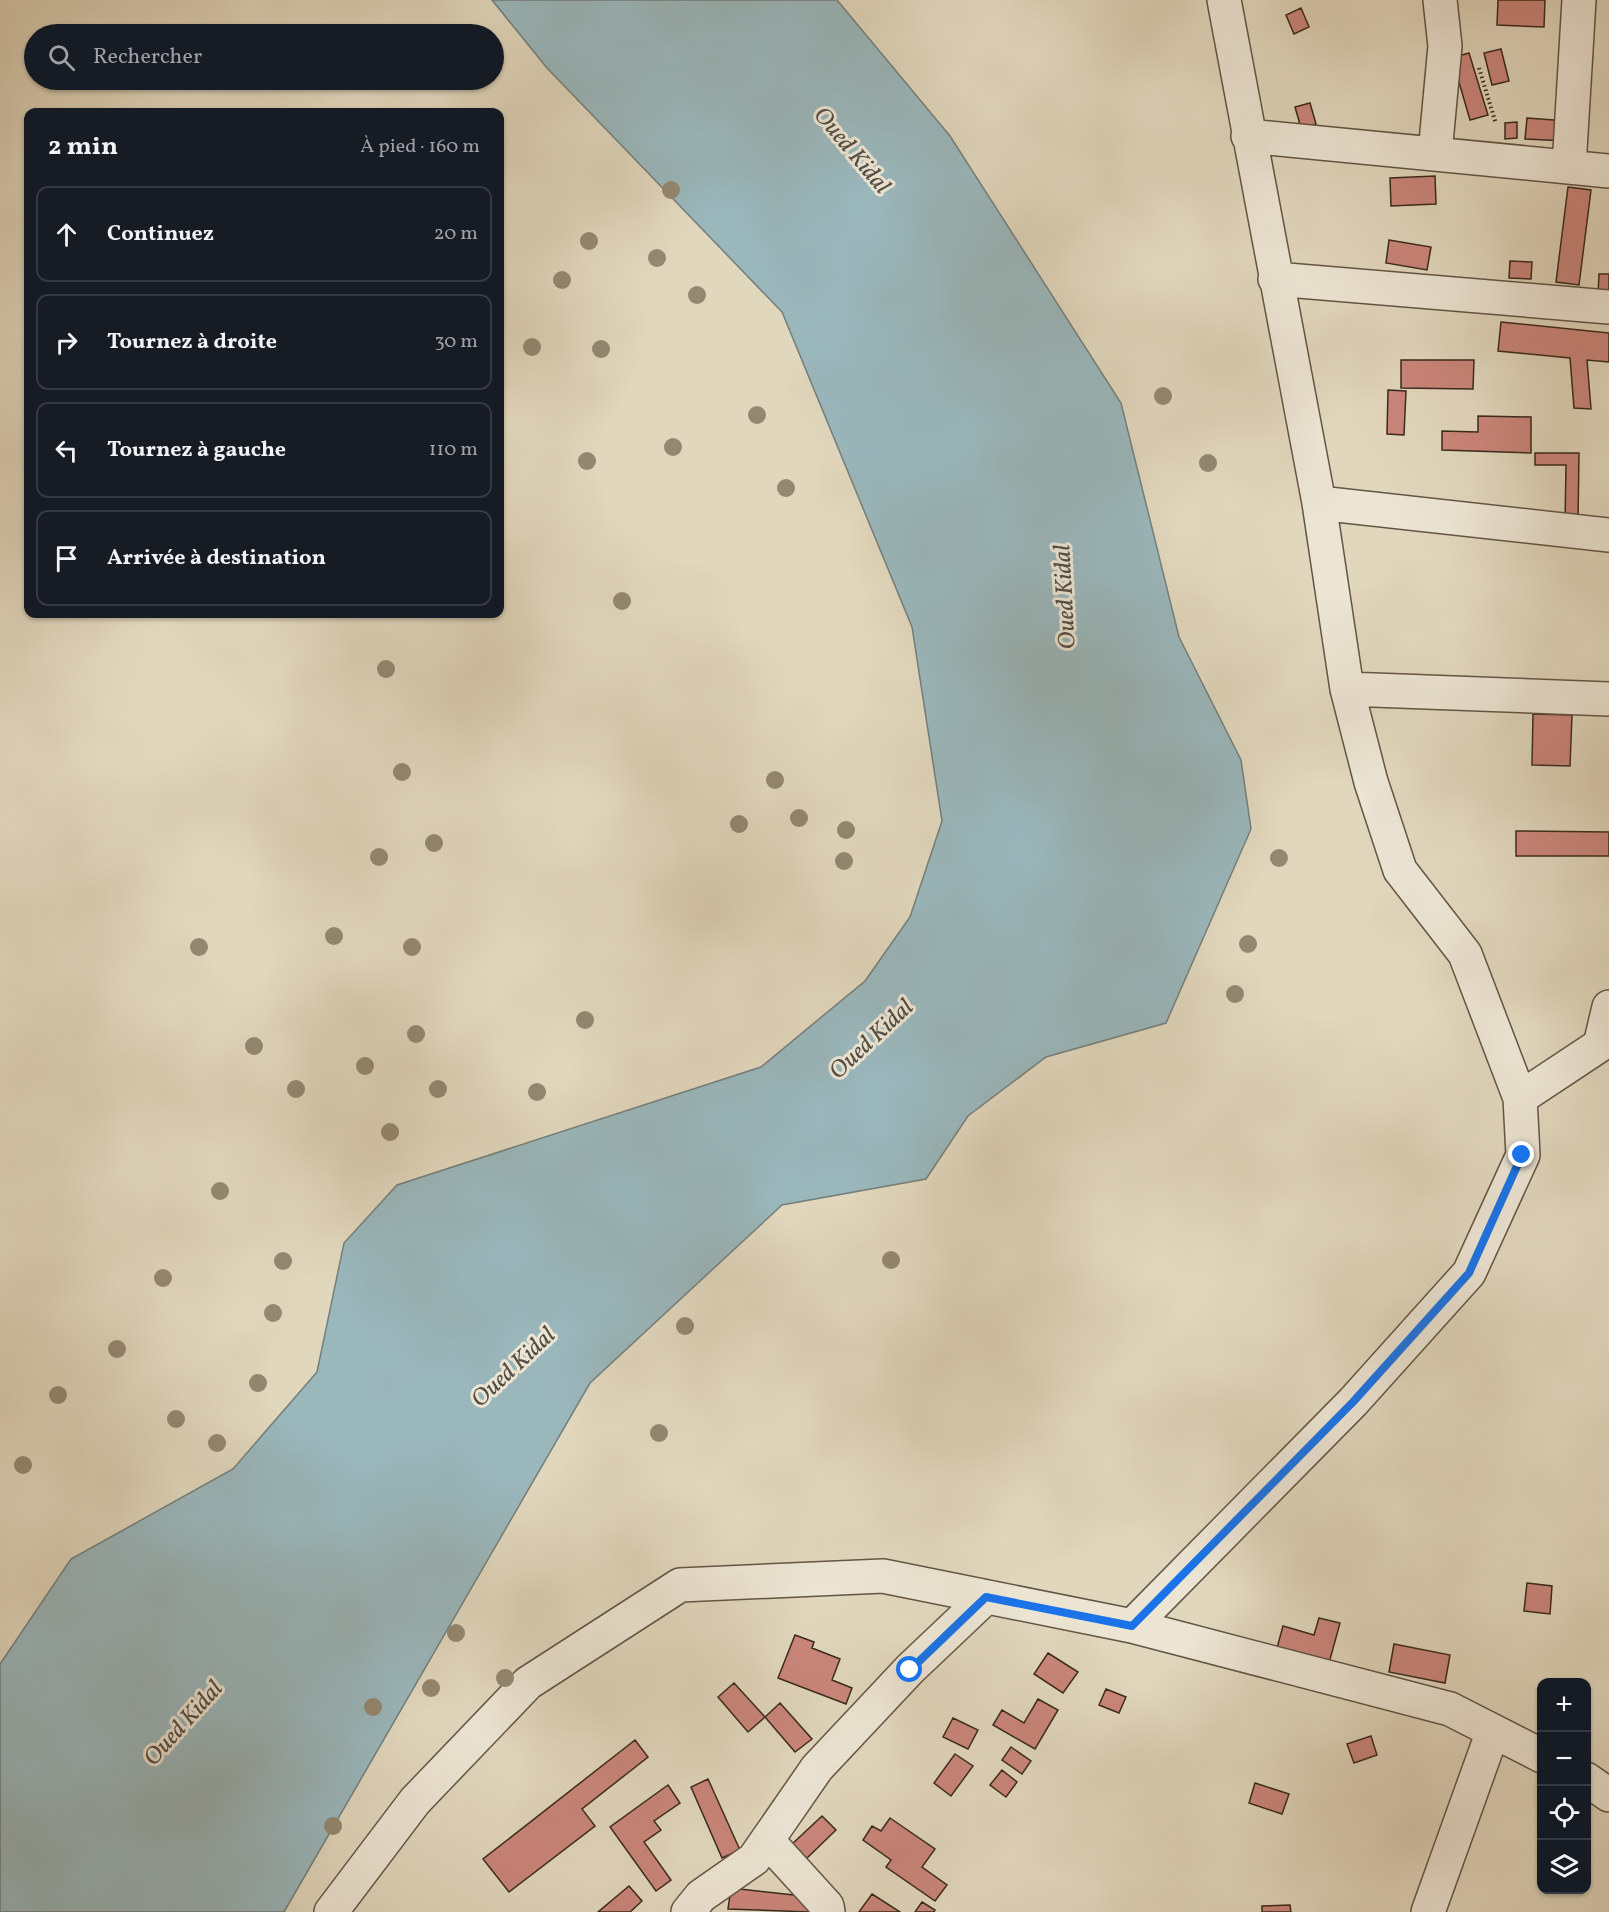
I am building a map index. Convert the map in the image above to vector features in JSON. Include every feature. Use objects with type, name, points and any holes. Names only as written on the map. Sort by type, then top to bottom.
[{"type":"street","points":[[1132,1626],[1353,1402],[1469,1273],[1522,1155],[1520,1098],[1465,954],[1400,870],[1371,782],[1347,689],[1319,503],[1224,0]]},
{"type":"street","points":[[1435,153],[1445,46],[1440,0]]},
{"type":"street","points":[[1569,167],[1579,0]]},
{"type":"street","points":[[1248,136],[1609,171]]},
{"type":"street","points":[[1275,279],[1609,307]]},
{"type":"street","points":[[1319,503],[1609,535]]},
{"type":"street","points":[[1347,689],[1609,699]]},
{"type":"street","points":[[1520,1098],[1600,1045],[1609,1007]]},
{"type":"street","points":[[332,1912],[415,1801],[528,1683],[680,1585],[883,1576],[1132,1626],[1450,1709],[1537,1753]]},
{"type":"street","points":[[688,1912],[701,1896],[754,1859],[817,1768],[910,1670],[986,1597]]},
{"type":"street","points":[[1428,1912],[1493,1731]]},
{"type":"street","points":[[1591,1782],[1609,1795]]},
{"type":"street","points":[[767,1840],[827,1906],[828,1912]]},
{"type":"water","name":"Oued Kidal","points":[[492,0],[837,0],[950,136],[1121,403],[1179,637],[1241,760],[1251,829],[1166,1023],[1046,1057],[968,1116],[926,1179],[782,1205],[590,1383],[284,1912],[0,1912],[0,1664],[71,1559],[233,1469],[317,1372],[344,1243],[397,1185],[761,1067],[865,981],[910,917],[942,821],[912,627],[782,312],[547,68]]},
{"type":"building","points":[[1498,0],[1545,0],[1544,27],[1497,25]]},
{"type":"building","points":[[1301,8],[1309,27],[1294,34],[1286,15]]},
{"type":"building","points":[[1501,49],[1509,81],[1492,85],[1484,53]]},
{"type":"building","points":[[1469,53],[1488,115],[1470,120],[1452,58]]},
{"type":"building","points":[[1310,103],[1316,124],[1301,128],[1295,107]]},
{"type":"building","points":[[1527,118],[1567,121],[1566,141],[1525,139]]},
{"type":"building","points":[[1517,122],[1517,138],[1505,139],[1505,123]]},
{"type":"building","points":[[1435,176],[1436,204],[1391,206],[1390,178]]},
{"type":"building","points":[[1568,187],[1591,190],[1579,285],[1556,282]]},
{"type":"building","points":[[1389,240],[1431,247],[1427,270],[1386,263]]},
{"type":"building","points":[[1510,261],[1532,262],[1531,279],[1509,278]]},
{"type":"building","points":[[1599,274],[1609,274],[1609,295],[1598,295]]},
{"type":"building","points":[[1501,322],[1609,333],[1609,362],[1587,360],[1591,409],[1574,408],[1570,358],[1498,351]]},
{"type":"building","points":[[1401,360],[1474,360],[1473,389],[1401,388]]},
{"type":"building","points":[[1388,390],[1406,391],[1404,435],[1387,434]]},
{"type":"building","points":[[1478,416],[1531,417],[1531,453],[1442,450],[1442,431],[1478,432]]},
{"type":"building","points":[[1535,453],[1579,453],[1578,522],[1565,522],[1566,465],[1535,465]]},
{"type":"building","points":[[1533,714],[1572,715],[1570,766],[1532,765]]},
{"type":"building","points":[[1516,831],[1609,832],[1609,856],[1516,856]]},
{"type":"building","points":[[1527,1583],[1552,1586],[1550,1614],[1524,1611]]},
{"type":"building","points":[[1319,1618],[1340,1623],[1329,1663],[1277,1648],[1283,1626],[1314,1635]]},
{"type":"building","points":[[795,1635],[814,1642],[812,1648],[840,1659],[832,1680],[852,1688],[846,1704],[778,1678]]},
{"type":"building","points":[[1394,1644],[1450,1655],[1445,1683],[1389,1672]]},
{"type":"building","points":[[1048,1653],[1078,1672],[1063,1693],[1034,1674]]},
{"type":"building","points":[[734,1683],[765,1717],[748,1732],[718,1697]]},
{"type":"building","points":[[1106,1689],[1126,1697],[1119,1713],[1099,1705]]},
{"type":"building","points":[[1038,1699],[1058,1710],[1035,1749],[993,1725],[1002,1710],[1024,1723]]},
{"type":"building","points":[[780,1703],[812,1739],[795,1752],[765,1717]]},
{"type":"building","points":[[953,1718],[978,1730],[968,1749],[943,1737]]},
{"type":"building","points":[[1371,1736],[1377,1755],[1354,1763],[1347,1744]]},
{"type":"building","points":[[635,1740],[648,1757],[582,1809],[595,1826],[509,1892],[483,1859]]},
{"type":"building","points":[[1011,1747],[1031,1761],[1022,1774],[1002,1760]]},
{"type":"building","points":[[955,1754],[973,1766],[951,1796],[934,1783]]},
{"type":"building","points":[[1002,1770],[1017,1782],[1006,1797],[990,1785]]},
{"type":"building","points":[[708,1779],[740,1850],[722,1858],[691,1787]]},
{"type":"building","points":[[1255,1783],[1289,1794],[1282,1814],[1249,1803]]},
{"type":"building","points":[[668,1785],[680,1803],[654,1821],[661,1830],[644,1842],[671,1880],[656,1891],[610,1827]]},
{"type":"building","points":[[822,1816],[836,1830],[805,1860],[791,1845]]},
{"type":"building","points":[[890,1818],[935,1849],[922,1867],[947,1885],[935,1901],[886,1867],[891,1860],[863,1840],[872,1826],[881,1831]]},
{"type":"building","points":[[629,1886],[642,1901],[630,1912],[598,1912]]},
{"type":"building","points":[[731,1888],[812,1897],[810,1912],[728,1909]]},
{"type":"building","points":[[872,1894],[900,1912],[859,1912]]},
{"type":"building","points":[[922,1902],[935,1910],[934,1912],[915,1912]]},
{"type":"building","points":[[1290,1905],[1291,1912],[1262,1912],[1262,1906]]},
{"type":"route","points":[[910,1670],[986,1597],[1132,1626],[1353,1402],[1469,1273],[1522,1155]]}]
